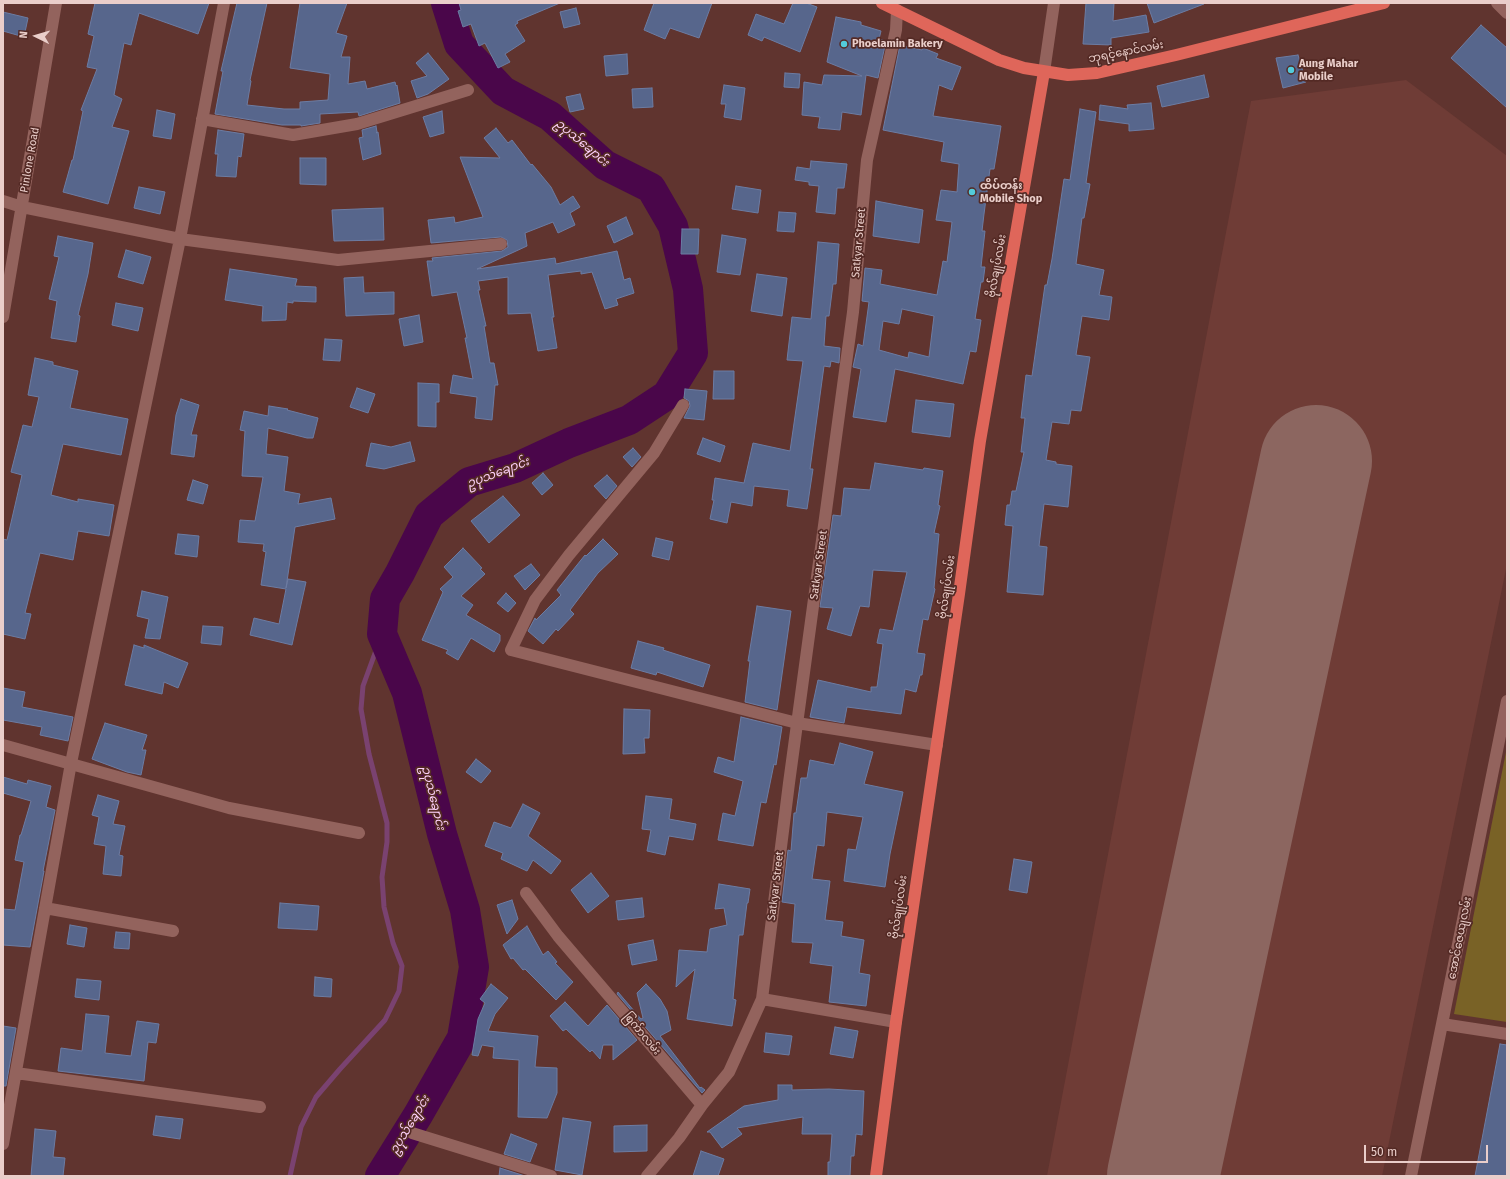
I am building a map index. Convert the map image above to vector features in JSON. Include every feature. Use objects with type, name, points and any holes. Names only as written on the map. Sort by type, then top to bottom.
[{"type":"highway","name":"ဘုရင့်နောင်လမ်း","points":[[882,3],[999,60],[1024,68],[1068,75],[1097,73],[1176,55],[1384,3]]},
{"type":"highway","name":"ဗိုလ်ချုပ်လမ်း","points":[[876,1176],[896,1022],[980,441],[1044,72]]},
{"type":"street","name":"Pinlone Road","points":[[3,317],[56,3]]},
{"type":"street","points":[[3,1144],[71,763],[180,239],[224,3]]},
{"type":"street","name":"ဗိုလ်ချုပ်လမ်း","points":[[1044,72],[1054,3]]},
{"type":"street","points":[[1497,3],[1507,12]]},
{"type":"street","name":"Satkyar Street","points":[[702,1104],[729,1072],[762,999],[797,723],[853,312],[867,160],[896,30],[896,10]]},
{"type":"street","points":[[202,119],[293,135],[357,124],[468,90]]},
{"type":"street","points":[[3,201],[22,207],[180,239],[338,260],[501,244]]},
{"type":"street","points":[[683,405],[654,453],[569,555],[535,600],[511,650],[797,723],[937,746]]},
{"type":"street","name":"အောင်ဇေယျလမ်း","points":[[1411,1176],[1507,701]]},
{"type":"street","points":[[3,745],[229,808],[359,833]]},
{"type":"street","name":"စြက်ာလမ်း","points":[[526,893],[558,936],[702,1104]]},
{"type":"street","points":[[45,908],[173,931]]},
{"type":"street","points":[[762,999],[896,1022]]},
{"type":"street","points":[[1442,1024],[1507,1034]]},
{"type":"street","points":[[16,1073],[260,1106]]},
{"type":"street","points":[[647,1176],[679,1138],[702,1104]]},
{"type":"street","points":[[412,1133],[551,1176]]},
{"type":"shaded area","points":[[1406,80],[1507,156],[1507,564],[1382,1176],[1047,1176],[1251,101]]},
{"type":"shaded area","points":[[1507,747],[1507,1022],[1454,1014]]},
{"type":"building","points":[[95,3],[209,3],[198,34],[139,13],[131,45],[124,43],[114,95],[122,99],[112,127],[129,131],[108,204],[63,192],[73,160],[83,111],[81,110],[97,69],[87,67],[94,36],[88,34]]},
{"type":"building","points":[[237,3],[267,3],[250,80],[247,105],[284,109],[300,109],[300,102],[328,100],[330,74],[290,68],[300,3],[347,3],[336,33],[347,36],[341,57],[350,57],[348,84],[365,81],[367,89],[395,82],[396,86],[397,85],[400,103],[359,116],[358,112],[320,114],[320,123],[301,126],[282,125],[215,114],[223,71],[221,71]]},
{"type":"building","points":[[459,3],[560,3],[517,21],[518,23],[515,25],[525,41],[505,54],[510,62],[498,68],[485,43],[479,46],[471,24],[463,27],[458,11],[461,10]]},
{"type":"building","points":[[654,3],[712,3],[699,38],[670,28],[665,39],[644,30]]},
{"type":"building","points":[[793,3],[806,3],[817,7],[800,52],[764,37],[762,41],[748,35],[756,14],[784,24]]},
{"type":"building","points":[[1086,3],[1114,3],[1113,21],[1146,15],[1149,32],[1111,38],[1111,45],[1083,44]]},
{"type":"building","points":[[1147,3],[1204,3],[1204,4],[1154,23]]},
{"type":"building","points":[[576,8],[580,24],[564,28],[560,12]]},
{"type":"building","points":[[3,12],[28,18],[24,37],[3,31]]},
{"type":"building","points":[[836,17],[861,22],[861,25],[881,31],[879,39],[886,41],[878,78],[866,75],[861,115],[842,112],[840,130],[818,128],[820,117],[802,115],[804,82],[822,85],[824,75],[862,76],[827,62]]},
{"type":"building","points":[[1481,25],[1507,48],[1507,108],[1451,58]]},
{"type":"building","points":[[900,45],[922,50],[923,48],[938,54],[936,58],[961,67],[952,90],[939,85],[933,116],[1001,126],[994,169],[990,169],[982,231],[985,231],[981,267],[985,267],[975,319],[981,320],[976,352],[970,351],[963,384],[895,369],[886,422],[853,417],[861,369],[853,367],[858,344],[863,346],[869,302],[862,301],[865,268],[882,270],[880,284],[937,295],[943,261],[947,262],[952,222],[936,220],[941,190],[957,192],[959,164],[941,161],[944,142],[883,130]],"holes":[[[902,309],[934,316],[929,357],[909,352],[908,358],[879,350],[883,321],[899,324]]]},
{"type":"building","points":[[428,53],[449,79],[428,94],[417,98],[411,81],[427,76],[416,63]]},
{"type":"building","points":[[627,54],[628,74],[606,76],[604,56]]},
{"type":"building","name":"Aung Mahar Mobile","points":[[1298,55],[1306,82],[1283,88],[1276,58]]},
{"type":"building","points":[[785,73],[800,74],[799,88],[784,87]]},
{"type":"building","points":[[1204,75],[1209,97],[1162,107],[1157,86]]},
{"type":"building","points":[[724,85],[745,88],[741,120],[724,117],[726,104],[721,104]]},
{"type":"building","points":[[652,88],[653,107],[633,108],[632,89]]},
{"type":"building","points":[[580,94],[584,109],[570,112],[566,97]]},
{"type":"building","points":[[1151,103],[1154,129],[1129,131],[1129,124],[1099,120],[1100,105],[1128,109],[1127,105]]},
{"type":"building","points":[[1080,109],[1096,112],[1086,183],[1090,184],[1084,218],[1082,218],[1076,264],[1104,270],[1099,295],[1112,297],[1109,320],[1082,316],[1076,355],[1090,357],[1081,411],[1071,410],[1069,424],[1052,422],[1046,460],[1056,462],[1056,464],[1072,466],[1068,507],[1044,504],[1039,546],[1047,547],[1043,595],[1007,592],[1013,526],[1005,525],[1007,505],[1010,505],[1012,491],[1016,491],[1024,452],[1021,452],[1025,418],[1021,418],[1026,375],[1032,376],[1045,285],[1047,285],[1052,259],[1064,179],[1070,180]]},
{"type":"building","points":[[157,110],[175,114],[171,139],[153,136]]},
{"type":"building","points":[[442,111],[444,133],[430,137],[423,117]]},
{"type":"building","points":[[376,126],[376,133],[378,132],[381,154],[363,160],[359,138],[363,137],[362,130]]},
{"type":"building","points":[[496,128],[508,143],[512,140],[531,165],[532,164],[551,187],[560,205],[573,196],[580,207],[570,213],[575,225],[558,233],[553,222],[525,233],[527,246],[477,269],[555,258],[556,264],[617,251],[624,280],[630,278],[634,293],[616,299],[618,305],[605,309],[592,272],[581,274],[581,271],[548,275],[557,348],[538,351],[531,313],[508,314],[508,277],[478,281],[480,290],[478,290],[486,326],[484,326],[490,363],[494,363],[498,385],[495,385],[492,420],[475,418],[477,397],[450,393],[453,375],[473,379],[465,338],[467,338],[457,292],[432,296],[427,261],[433,261],[432,258],[502,251],[508,247],[507,240],[501,237],[431,243],[428,220],[454,217],[455,223],[483,217],[460,157],[500,158],[484,138]]},
{"type":"building","points":[[218,130],[244,134],[241,157],[238,156],[236,177],[216,176],[218,154],[215,154]]},
{"type":"building","points":[[300,158],[326,158],[326,185],[300,184]]},
{"type":"building","points":[[811,161],[847,164],[844,188],[837,188],[835,214],[816,212],[819,186],[809,185],[809,182],[795,180],[797,167],[810,169]]},
{"type":"building","points":[[736,186],[761,190],[758,213],[732,209]]},
{"type":"building","points":[[139,187],[165,192],[160,214],[134,208]]},
{"type":"building","points":[[876,201],[923,210],[919,243],[873,236]]},
{"type":"building","points":[[383,208],[384,240],[334,241],[332,210]]},
{"type":"building","points":[[779,212],[796,213],[794,232],[777,231]]},
{"type":"building","points":[[626,217],[633,234],[614,243],[607,226]]},
{"type":"building","points":[[682,229],[699,229],[698,254],[681,254]]},
{"type":"building","points":[[722,235],[746,239],[740,275],[717,272]]},
{"type":"building","points":[[58,236],[93,243],[88,274],[78,315],[80,316],[76,342],[51,338],[57,301],[49,299],[59,257],[54,256]]},
{"type":"building","points":[[818,242],[839,244],[836,284],[833,284],[829,316],[826,316],[824,346],[840,348],[839,363],[831,361],[830,367],[824,366],[810,469],[813,469],[807,509],[787,506],[789,490],[754,486],[752,506],[731,502],[727,523],[710,519],[714,500],[712,500],[715,478],[744,483],[753,443],[790,451],[803,361],[787,360],[792,317],[811,319]]},
{"type":"building","points":[[126,250],[151,257],[143,284],[118,277]]},
{"type":"building","points":[[230,269],[297,279],[295,286],[316,287],[316,302],[287,302],[286,320],[262,321],[263,306],[225,300]]},
{"type":"building","points":[[757,274],[787,278],[782,316],[751,311]]},
{"type":"building","points":[[363,277],[364,293],[394,292],[394,314],[346,316],[344,278]]},
{"type":"building","points":[[116,303],[143,308],[138,331],[112,325]]},
{"type":"building","points":[[419,315],[423,342],[404,346],[399,319]]},
{"type":"building","points":[[325,339],[342,340],[340,361],[323,360]]},
{"type":"building","points":[[35,358],[53,362],[53,365],[78,371],[70,408],[128,419],[121,455],[63,444],[51,495],[78,502],[78,499],[114,505],[109,536],[78,531],[73,560],[40,553],[25,613],[31,614],[25,639],[3,634],[3,539],[7,540],[22,475],[11,472],[23,425],[32,427],[39,397],[28,395]]},
{"type":"building","points":[[714,371],[734,371],[734,399],[713,399]]},
{"type":"building","points":[[418,383],[439,384],[439,402],[436,402],[436,427],[418,426]]},
{"type":"building","points":[[357,388],[375,394],[368,413],[350,407]]},
{"type":"building","points":[[685,389],[707,391],[704,420],[684,418],[690,406],[689,401],[684,398]]},
{"type":"building","points":[[181,399],[199,405],[191,435],[197,435],[194,457],[171,454],[176,415]]},
{"type":"building","points":[[916,400],[954,404],[950,437],[912,432]]},
{"type":"building","points":[[269,406],[288,409],[287,410],[318,418],[313,438],[307,438],[268,428],[266,454],[288,457],[284,491],[300,494],[298,504],[331,498],[335,519],[295,527],[286,588],[288,579],[306,582],[292,645],[250,635],[254,618],[279,624],[286,589],[261,585],[266,552],[263,551],[264,544],[238,542],[240,520],[255,521],[263,477],[242,476],[245,431],[240,430],[244,411],[268,416]]},
{"type":"building","points":[[703,438],[725,446],[720,462],[697,454]]},
{"type":"building","points":[[410,442],[415,461],[384,469],[366,466],[371,443],[391,447]]},
{"type":"building","points":[[633,448],[641,457],[632,467],[623,457]]},
{"type":"building","points":[[875,463],[923,470],[924,468],[943,471],[938,505],[940,506],[934,533],[939,534],[935,589],[928,620],[923,619],[917,653],[925,654],[922,675],[920,675],[916,692],[905,689],[901,714],[847,707],[844,723],[810,717],[818,680],[871,692],[871,687],[877,687],[883,644],[877,643],[880,629],[893,631],[907,572],[873,570],[869,607],[860,606],[851,636],[827,629],[833,608],[820,607],[833,515],[841,516],[844,488],[870,490]]},
{"type":"building","points":[[543,473],[553,485],[542,495],[532,483]]},
{"type":"building","points":[[607,475],[617,486],[606,499],[594,486]]},
{"type":"building","points":[[193,480],[208,485],[203,504],[187,500]]},
{"type":"building","points":[[503,496],[520,515],[489,543],[471,521]]},
{"type":"building","points":[[178,534],[199,536],[197,557],[175,554]]},
{"type":"building","points":[[656,538],[673,542],[669,560],[652,556]]},
{"type":"building","points":[[603,539],[618,554],[598,573],[570,610],[574,614],[558,631],[556,629],[543,644],[528,631],[535,618],[536,620],[561,595],[557,590],[585,555],[586,556]]},
{"type":"building","points":[[463,548],[482,568],[480,569],[485,574],[461,596],[473,605],[466,615],[500,635],[500,641],[494,652],[471,638],[458,660],[446,653],[448,650],[422,640],[443,592],[440,589],[453,577],[444,567]]},
{"type":"building","points":[[531,564],[540,575],[525,590],[514,576]]},
{"type":"building","points":[[142,591],[168,597],[160,639],[145,638],[149,619],[137,616]]},
{"type":"building","points":[[506,593],[516,603],[508,612],[497,603]]},
{"type":"building","points":[[757,606],[791,611],[777,710],[745,702],[750,661],[748,661]]},
{"type":"building","points":[[203,626],[223,627],[221,645],[201,643]]},
{"type":"building","points":[[638,641],[664,648],[663,650],[710,665],[703,687],[657,672],[656,675],[631,668]]},
{"type":"building","points":[[134,645],[144,648],[144,645],[188,663],[178,688],[164,682],[162,694],[125,685]]},
{"type":"building","points":[[3,688],[25,692],[22,707],[73,717],[68,741],[40,735],[42,727],[3,720]]},
{"type":"building","points":[[624,709],[650,710],[649,738],[644,738],[645,753],[623,754]]},
{"type":"building","points":[[741,717],[782,727],[776,765],[774,764],[766,803],[761,802],[753,846],[718,840],[723,813],[735,816],[743,781],[714,772],[718,757],[734,762]]},
{"type":"building","points":[[105,723],[147,735],[142,750],[146,750],[141,775],[127,772],[92,759]]},
{"type":"building","points":[[840,743],[873,752],[864,784],[903,792],[890,854],[885,887],[844,881],[848,849],[856,850],[863,817],[827,812],[824,846],[817,845],[812,879],[830,881],[825,920],[843,922],[841,936],[864,940],[859,973],[870,975],[866,1006],[829,1002],[833,966],[810,963],[813,943],[792,942],[795,904],[782,902],[788,850],[791,851],[794,813],[796,813],[801,778],[807,778],[810,760],[834,765]]},
{"type":"building","points":[[476,759],[491,771],[481,783],[466,772]]},
{"type":"building","points":[[3,777],[27,784],[28,780],[51,786],[46,807],[55,810],[30,947],[3,945],[3,909],[15,910],[24,862],[15,860],[20,835],[31,801],[3,793]]},
{"type":"building","points":[[98,795],[119,801],[113,824],[125,826],[119,855],[123,856],[121,876],[103,874],[106,846],[94,844],[99,817],[92,815]]},
{"type":"building","points":[[646,796],[672,799],[669,819],[696,824],[693,840],[669,836],[665,855],[647,851],[651,830],[642,829]]},
{"type":"building","points":[[523,804],[540,813],[528,836],[561,861],[551,874],[533,860],[527,871],[501,859],[503,853],[485,846],[494,822],[511,828]]},
{"type":"building","points":[[1014,859],[1032,862],[1027,893],[1009,890]]},
{"type":"building","points":[[591,873],[609,896],[588,913],[571,890]]},
{"type":"building","points":[[719,884],[750,889],[743,935],[739,935],[733,999],[736,1000],[732,1026],[687,1019],[695,969],[676,987],[679,950],[707,952],[710,929],[727,925],[724,908],[715,909]]},
{"type":"building","points":[[642,898],[644,917],[618,920],[616,901]]},
{"type":"building","points":[[512,900],[518,919],[507,934],[497,905]]},
{"type":"building","points":[[280,903],[319,906],[317,930],[278,928]]},
{"type":"building","points":[[70,925],[87,928],[84,947],[67,944]]},
{"type":"building","points":[[527,926],[543,955],[548,951],[557,962],[555,963],[573,982],[556,1000],[525,969],[523,970],[513,958],[511,959],[503,945]]},
{"type":"building","points":[[116,932],[130,933],[129,949],[114,948]]},
{"type":"building","points":[[653,940],[657,960],[632,965],[628,945]]},
{"type":"building","points":[[315,977],[332,979],[331,997],[314,996]]},
{"type":"building","points":[[77,979],[101,981],[99,1000],[75,997]]},
{"type":"building","points":[[491,984],[508,998],[495,1014],[488,1031],[538,1036],[535,1067],[557,1068],[557,1093],[547,1118],[518,1117],[519,1060],[493,1058],[494,1047],[482,1045],[478,1056],[472,1055],[478,1019],[485,1003],[480,999]]},
{"type":"building","points":[[646,984],[660,999],[667,1011],[671,1030],[660,1036],[700,1088],[701,1087],[705,1090],[702,1093],[617,994],[618,992],[641,1019],[643,1018],[637,993]]},
{"type":"building","points":[[565,1002],[588,1026],[607,1005],[637,1040],[613,1060],[613,1045],[603,1045],[600,1059],[592,1050],[590,1052],[566,1029],[563,1031],[550,1016]]},
{"type":"building","points":[[86,1014],[109,1016],[105,1053],[131,1056],[137,1021],[159,1024],[156,1043],[148,1042],[144,1081],[58,1071],[61,1048],[82,1051]]},
{"type":"building","points":[[3,1026],[16,1028],[6,1086],[3,1086]]},
{"type":"building","points":[[835,1027],[858,1031],[853,1058],[830,1054]]},
{"type":"building","points":[[766,1033],[792,1036],[789,1055],[764,1052]]},
{"type":"building","points":[[1500,1044],[1507,1045],[1507,1176],[1475,1176]]},
{"type":"building","points":[[778,1085],[792,1085],[792,1090],[829,1089],[864,1091],[862,1135],[856,1134],[854,1156],[851,1156],[850,1176],[828,1176],[828,1162],[830,1162],[832,1134],[802,1134],[803,1117],[737,1128],[742,1134],[722,1148],[710,1132],[707,1132],[744,1106],[778,1100]]},
{"type":"building","points":[[156,1116],[183,1119],[180,1139],[153,1135]]},
{"type":"building","points":[[563,1118],[591,1122],[582,1175],[555,1170]]},
{"type":"building","points":[[647,1125],[647,1151],[614,1152],[614,1126]]},
{"type":"building","points":[[35,1129],[56,1131],[53,1157],[65,1158],[63,1176],[31,1176]]},
{"type":"building","points":[[511,1134],[537,1144],[530,1162],[504,1154]]},
{"type":"building","points":[[701,1151],[724,1159],[718,1176],[693,1176]]},
{"type":"building","points":[[500,1168],[525,1176],[499,1176]]},
{"type":"waterway","name":"ဥပုသ်ချောင်း","points":[[380,1176],[418,1115],[462,1038],[474,967],[465,910],[442,834],[407,693],[382,634],[385,599],[400,573],[429,515],[469,482],[515,468],[569,443],[629,420],[667,395],[693,353],[688,289],[673,226],[651,188],[605,165],[550,116],[503,91],[459,44],[446,3]]},
{"type":"waterway","points":[[290,1176],[301,1127],[316,1097],[385,1020],[399,991],[402,966],[393,943],[384,907],[382,877],[387,842],[387,823],[369,754],[361,709],[363,686],[382,634]]},
{"type":"runway","points":[[1163,1176],[1316,461]]},
{"type":"place","name":"Phoelamin Bakery","points":[[844,44]]},
{"type":"place","name":"Aung Mahar Mobile","points":[[1291,70]]},
{"type":"place","name":"ထိပ်တန်း Mobile Shop","points":[[972,192]]}]
